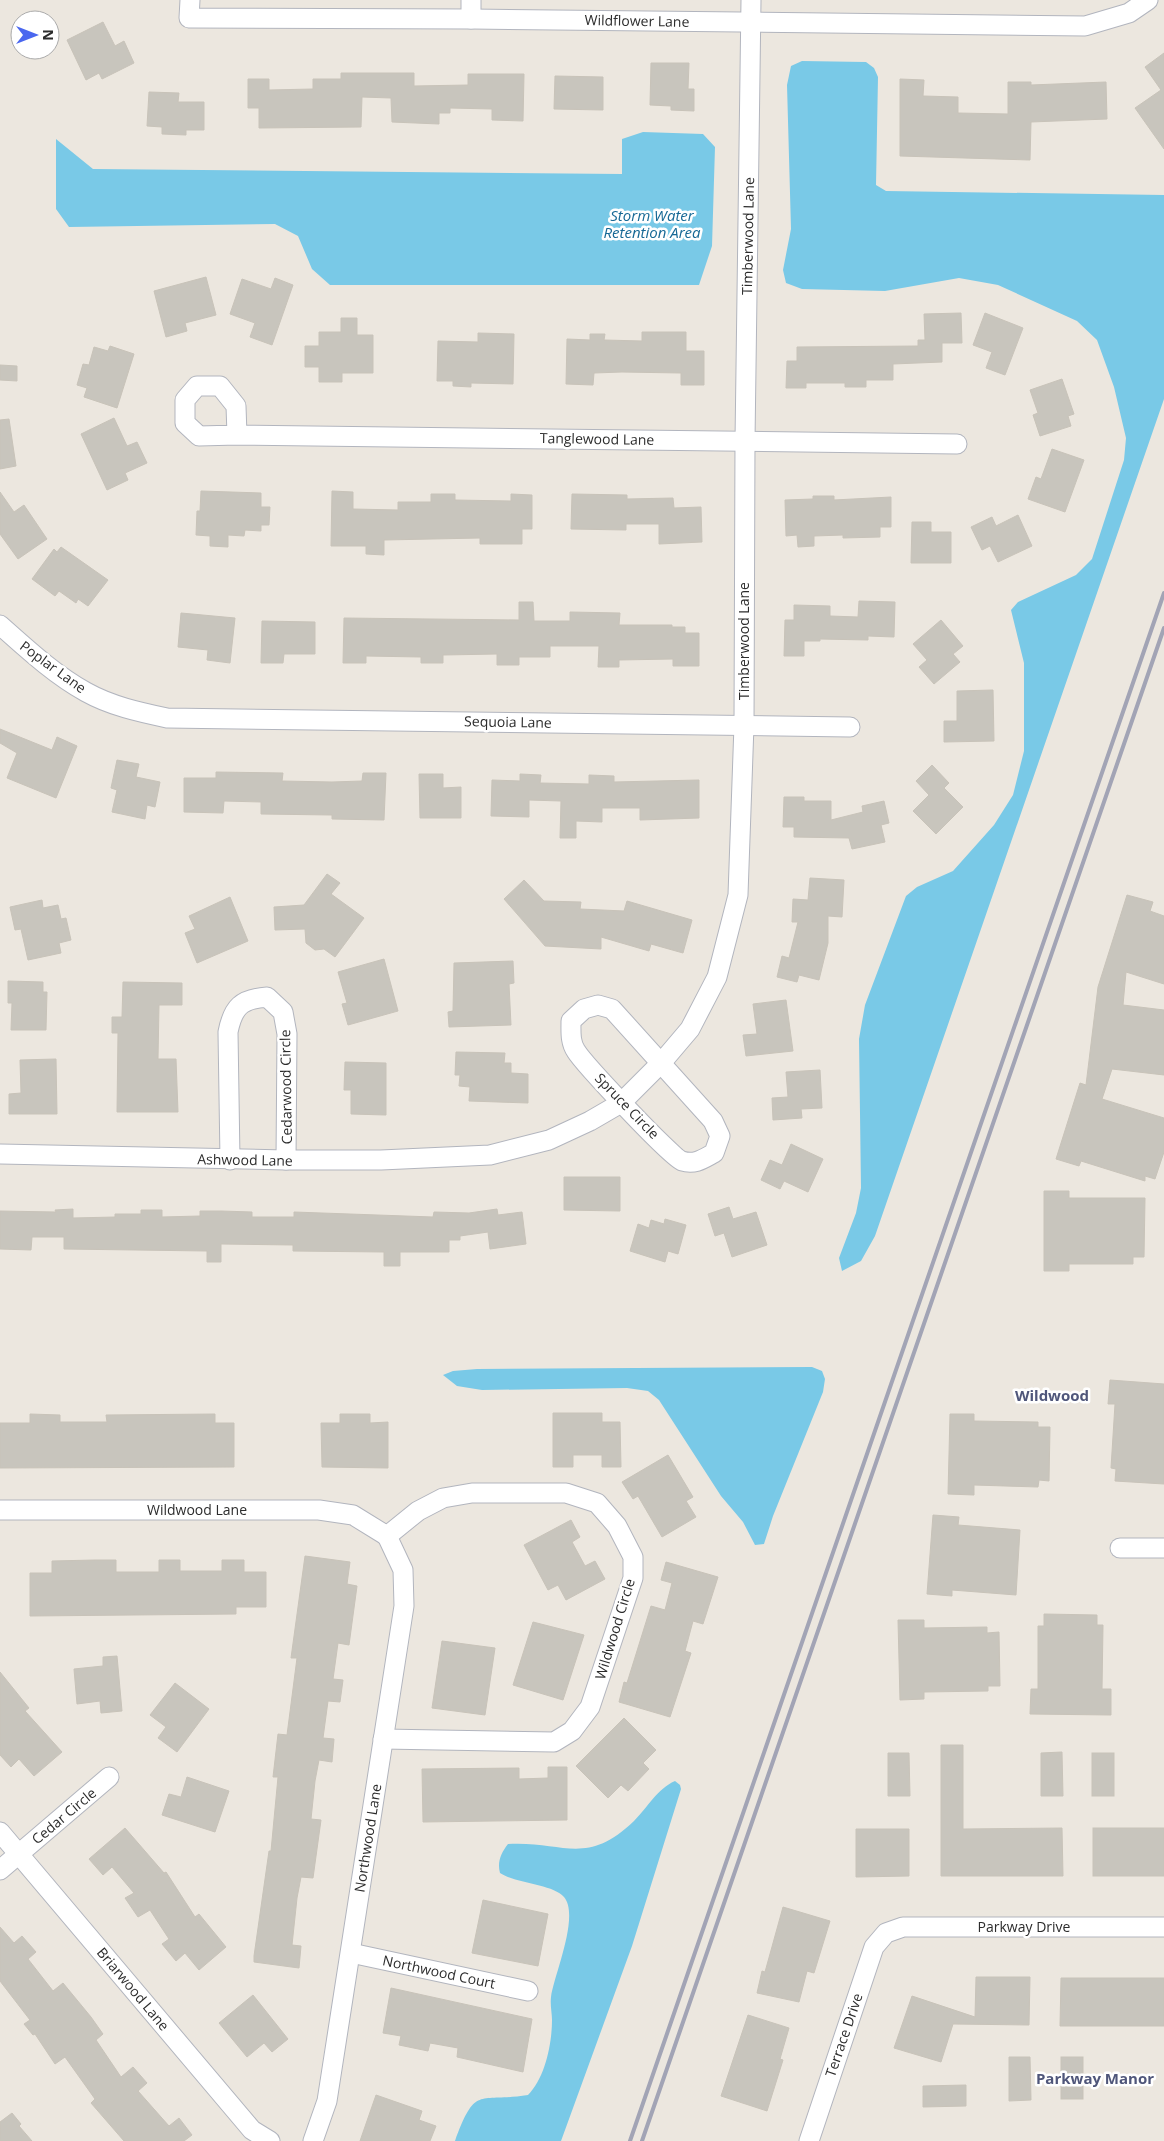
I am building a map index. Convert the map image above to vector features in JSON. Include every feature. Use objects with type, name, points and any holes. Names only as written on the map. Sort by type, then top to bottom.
[{"type":"street","name":"Timberwood Lane","points":[[490,1156],[549,1140],[590,1121],[621,1103],[662,1062],[690,1029],[717,976],[738,895],[744,725],[745,441],[751,0]]},
{"type":"street","name":"Wildflower Lane","points":[[189,9],[471,9],[751,23],[1085,26],[1129,13],[1148,0]]},
{"type":"street","name":"Tanglewood Lane","points":[[237,435],[957,444]]},
{"type":"street","name":"Poplar Lane","points":[[0,625],[35,656],[86,692],[123,708],[167,718]]},
{"type":"street","name":"Sequoia Lane","points":[[167,718],[850,728]]},
{"type":"street","name":"Cedarwood Circle","points":[[230,1160],[228,1032],[232,1014],[250,998],[267,998],[283,1012],[287,1034],[286,1160]]},
{"type":"street","name":"Spruce Circle","points":[[598,1005],[612,1009],[662,1062],[713,1121],[720,1136],[714,1153],[696,1163],[680,1161],[621,1103],[576,1051],[570,1037],[571,1021],[584,1009],[598,1005]]},
{"type":"street","name":"Ashwood Lane","points":[[0,1154],[230,1160],[381,1160],[490,1156]]},
{"type":"street","name":"Wildwood Circle","points":[[384,1739],[554,1742],[572,1731],[590,1707],[632,1578],[632,1557],[617,1526],[597,1503],[566,1493],[472,1493],[443,1498],[418,1511],[387,1536]]},
{"type":"street","name":"Wildwood Lane","points":[[0,1510],[319,1510],[353,1515],[387,1536]]},
{"type":"street","name":"Northwood Lane","points":[[313,2141],[327,2101],[404,1606],[403,1570],[387,1536]]},
{"type":"street","points":[[1120,1548],[1164,1548]]},
{"type":"street","name":"Cedar Circle","points":[[0,1870],[109,1777]]},
{"type":"street","name":"Briarwood Lane","points":[[0,1832],[252,2130],[270,2141]]},
{"type":"street","name":"Parkway Drive","points":[[886,1933],[903,1927],[1164,1927]]},
{"type":"street","name":"Terrace Drive","points":[[809,2141],[874,1947],[886,1933]]},
{"type":"street","name":"Northwood Court","points":[[351,1953],[528,1991]]},
{"type":"water","points":[[802,61],[866,62],[874,68],[878,77],[876,185],[886,191],[1164,195],[1164,399],[875,1236],[861,1261],[842,1271],[839,1258],[856,1213],[861,1188],[859,1039],[865,1005],[906,896],[917,887],[953,871],[994,825],[1013,795],[1024,751],[1024,663],[1011,610],[1018,602],[1076,575],[1092,559],[1124,460],[1126,438],[1114,387],[1097,340],[1077,321],[998,285],[959,278],[885,291],[802,289],[786,283],[783,270],[791,229],[787,85],[791,66]]},
{"type":"water","name":"Storm Water Retention Area","points":[[643,132],[703,134],[715,147],[712,246],[699,285],[330,285],[312,269],[298,236],[275,224],[69,227],[56,209],[56,139],[93,169],[622,174],[622,139]]},
{"type":"water","points":[[812,1367],[822,1371],[825,1379],[823,1392],[773,1516],[764,1544],[755,1545],[743,1522],[721,1496],[659,1400],[648,1391],[627,1388],[482,1390],[457,1386],[443,1375],[453,1371],[477,1369]]},
{"type":"water","points":[[675,1781],[680,1785],[681,1789],[632,1946],[561,2141],[455,2141],[468,2111],[474,2104],[488,2098],[528,2095],[534,2088],[543,2070],[551,2039],[551,1997],[568,1931],[568,1906],[564,1897],[552,1889],[516,1880],[500,1873],[499,1861],[503,1851],[508,1844],[528,1844],[574,1849],[602,1844],[634,1821],[658,1793]]},
{"type":"building","points":[[103,22],[115,46],[124,41],[134,63],[102,79],[99,73],[86,80],[67,40]]},
{"type":"building","points":[[1164,53],[1164,149],[1135,108],[1161,90],[1145,67]]},
{"type":"building","points":[[651,63],[689,63],[688,89],[694,89],[694,111],[671,110],[671,106],[650,105]]},
{"type":"building","points":[[341,73],[414,73],[414,86],[468,85],[468,74],[524,74],[523,121],[492,120],[492,109],[450,108],[450,113],[439,113],[439,124],[392,122],[391,98],[362,97],[361,127],[259,128],[259,108],[248,108],[248,79],[269,79],[269,90],[313,89],[313,79],[341,79]]},
{"type":"building","points":[[555,76],[603,77],[603,110],[554,109]]},
{"type":"building","points":[[900,79],[924,80],[923,96],[958,97],[958,113],[1008,114],[1008,82],[1031,82],[1031,85],[1106,82],[1107,119],[1031,122],[1030,160],[900,156]]},
{"type":"building","points":[[149,92],[179,93],[178,102],[204,102],[204,130],[186,130],[186,135],[162,134],[162,127],[147,126]]},
{"type":"building","points":[[206,277],[216,315],[185,323],[187,331],[166,337],[154,291]]},
{"type":"building","points":[[275,278],[293,285],[272,345],[250,337],[255,323],[230,314],[242,279],[271,289]]},
{"type":"building","points":[[961,313],[962,343],[942,343],[942,362],[893,364],[893,380],[866,380],[866,387],[845,387],[845,383],[806,383],[806,388],[786,388],[787,361],[797,361],[797,347],[918,346],[918,340],[925,340],[924,314]]},
{"type":"building","points":[[985,313],[1023,328],[1005,375],[986,368],[992,352],[973,345]]},
{"type":"building","points":[[341,318],[357,318],[357,335],[373,335],[373,373],[342,373],[342,382],[319,382],[319,367],[305,367],[305,346],[319,346],[319,332],[341,332]]},
{"type":"building","points":[[642,332],[686,332],[686,351],[704,351],[704,385],[681,385],[681,373],[622,372],[594,373],[593,385],[566,384],[567,339],[590,340],[590,334],[605,334],[604,340],[642,341]]},
{"type":"building","points":[[478,333],[514,334],[513,384],[471,383],[471,387],[453,386],[453,381],[437,381],[438,341],[478,342]]},
{"type":"building","points":[[110,346],[134,354],[117,408],[84,397],[87,388],[77,385],[83,364],[89,365],[94,347],[108,351]]},
{"type":"building","points":[[0,365],[17,366],[17,381],[0,380]]},
{"type":"building","points":[[1062,379],[1074,414],[1068,416],[1071,426],[1040,436],[1033,415],[1038,413],[1030,390]]},
{"type":"building","points":[[114,418],[127,446],[137,442],[147,463],[125,473],[128,480],[107,490],[81,434]]},
{"type":"building","points":[[9,419],[16,466],[0,469],[0,420]]},
{"type":"building","points":[[1052,449],[1084,460],[1065,512],[1028,499],[1036,477],[1041,479]]},
{"type":"building","points":[[201,491],[261,493],[261,507],[270,507],[269,525],[261,525],[261,531],[245,530],[244,536],[228,535],[228,547],[210,546],[210,536],[196,535],[197,511],[200,511]]},
{"type":"building","points":[[332,491],[353,492],[353,509],[398,510],[398,502],[431,502],[431,494],[455,494],[455,500],[511,501],[511,494],[532,495],[532,529],[522,529],[522,544],[480,544],[480,538],[384,540],[384,555],[366,554],[366,546],[331,546]]},
{"type":"building","points":[[0,492],[14,512],[24,505],[47,539],[18,559],[0,534]]},
{"type":"building","points":[[572,494],[627,495],[627,499],[673,498],[674,508],[701,507],[702,542],[659,544],[659,524],[626,524],[626,530],[571,529]]},
{"type":"building","points":[[813,496],[834,496],[834,500],[891,497],[891,527],[880,527],[880,537],[843,538],[843,535],[814,536],[814,546],[798,547],[797,535],[786,536],[785,500],[813,499]]},
{"type":"building","points":[[1018,515],[1032,546],[998,562],[990,546],[982,550],[971,527],[992,517],[996,526]]},
{"type":"building","points":[[912,522],[931,522],[931,532],[951,532],[951,563],[911,563]]},
{"type":"building","points":[[61,547],[108,580],[88,606],[78,599],[76,603],[59,591],[55,596],[32,579],[54,549],[57,552]]},
{"type":"building","points":[[859,601],[895,602],[894,637],[868,636],[868,640],[820,639],[820,641],[804,641],[804,656],[784,656],[785,620],[794,620],[794,605],[830,606],[830,616],[858,617]]},
{"type":"building","points":[[519,602],[533,602],[534,621],[570,621],[570,612],[620,613],[619,625],[672,625],[672,627],[685,627],[685,633],[699,633],[699,666],[673,666],[673,659],[619,660],[619,667],[598,667],[599,646],[550,646],[550,657],[519,657],[519,665],[497,665],[497,654],[443,655],[443,663],[421,663],[421,657],[366,656],[366,663],[343,663],[344,618],[519,620]]},
{"type":"building","points":[[181,613],[235,618],[230,663],[207,660],[208,650],[178,647]]},
{"type":"building","points":[[941,620],[963,646],[953,654],[960,662],[934,684],[919,667],[927,660],[913,644]]},
{"type":"building","points":[[262,621],[315,622],[315,654],[284,654],[283,663],[261,663]]},
{"type":"building","points":[[993,690],[994,741],[944,742],[944,721],[957,721],[957,691]]},
{"type":"building","points":[[0,729],[52,750],[57,737],[77,746],[56,798],[7,778],[17,753],[0,743]]},
{"type":"building","points":[[117,760],[139,764],[136,777],[160,782],[155,807],[147,805],[145,819],[112,812],[117,790],[111,788]]},
{"type":"building","points":[[932,765],[949,783],[944,788],[963,807],[936,834],[913,811],[929,795],[916,781]]},
{"type":"building","points":[[216,772],[283,773],[282,781],[332,782],[362,781],[363,773],[386,773],[384,820],[332,819],[332,815],[261,814],[261,802],[224,801],[223,813],[184,812],[184,778],[216,778]]},
{"type":"building","points":[[419,774],[443,774],[443,788],[461,787],[461,818],[420,818]]},
{"type":"building","points":[[520,774],[541,775],[540,783],[589,784],[589,775],[614,776],[614,782],[699,780],[699,818],[640,820],[640,808],[602,808],[602,822],[576,821],[576,838],[560,838],[561,801],[529,800],[529,817],[491,816],[492,780],[520,781]]},
{"type":"building","points":[[784,797],[804,797],[804,801],[831,801],[831,820],[863,812],[862,806],[884,801],[889,823],[881,825],[885,842],[852,849],[849,838],[794,837],[794,827],[783,827]]},
{"type":"building","points":[[327,874],[340,883],[331,894],[364,918],[335,957],[324,949],[315,950],[306,943],[305,929],[275,930],[274,907],[304,905]]},
{"type":"building","points":[[810,878],[844,880],[842,917],[828,916],[828,943],[819,980],[799,975],[797,982],[777,977],[782,956],[789,958],[798,922],[792,922],[793,899],[808,900]]},
{"type":"building","points":[[524,880],[544,901],[581,902],[580,909],[624,911],[627,901],[692,920],[683,953],[651,944],[649,951],[601,937],[601,949],[545,946],[504,899]]},
{"type":"building","points":[[1127,895],[1153,902],[1150,911],[1164,916],[1164,984],[1126,972],[1123,1005],[1164,1010],[1164,1075],[1112,1069],[1102,1099],[1164,1118],[1164,1152],[1155,1179],[1145,1176],[1145,1181],[1081,1161],[1079,1166],[1056,1159],[1080,1083],[1086,1085],[1098,987]]},
{"type":"building","points":[[230,897],[248,941],[197,963],[185,933],[195,929],[189,916]]},
{"type":"building","points":[[42,900],[43,908],[58,905],[61,919],[66,918],[71,940],[59,943],[61,953],[28,960],[21,929],[15,930],[10,907]]},
{"type":"building","points":[[384,959],[398,1011],[348,1025],[342,1004],[347,1003],[338,972]]},
{"type":"building","points":[[513,961],[514,983],[509,984],[511,1025],[449,1027],[448,1012],[453,1011],[454,963]]},
{"type":"building","points":[[8,981],[43,982],[43,992],[47,992],[46,1030],[11,1030],[12,1003],[8,1003]]},
{"type":"building","points":[[123,982],[182,983],[182,1005],[159,1005],[158,1059],[176,1059],[178,1112],[117,1112],[118,1033],[112,1033],[112,1017],[122,1017]]},
{"type":"building","points":[[786,1000],[793,1051],[746,1056],[743,1035],[757,1034],[753,1004]]},
{"type":"building","points":[[456,1052],[505,1053],[504,1063],[511,1063],[511,1073],[528,1074],[528,1103],[469,1101],[470,1087],[459,1086],[460,1075],[455,1075]]},
{"type":"building","points":[[56,1059],[57,1114],[9,1114],[9,1094],[21,1093],[20,1060]]},
{"type":"building","points":[[345,1062],[386,1063],[386,1115],[351,1114],[351,1090],[344,1090]]},
{"type":"building","points":[[820,1070],[822,1108],[801,1109],[802,1118],[773,1120],[772,1098],[788,1097],[786,1072]]},
{"type":"building","points":[[791,1144],[823,1159],[808,1192],[784,1181],[780,1189],[761,1180],[770,1160],[782,1165]]},
{"type":"building","points":[[564,1177],[620,1177],[620,1211],[564,1210]]},
{"type":"building","points":[[1044,1191],[1069,1191],[1069,1198],[1145,1198],[1144,1257],[1133,1257],[1133,1264],[1069,1264],[1069,1271],[1044,1271]]},
{"type":"building","points":[[729,1207],[733,1219],[756,1212],[767,1245],[732,1257],[724,1233],[715,1236],[708,1214]]},
{"type":"building","points":[[73,1209],[73,1218],[115,1217],[115,1214],[141,1214],[141,1210],[162,1210],[162,1217],[200,1216],[200,1211],[221,1211],[252,1212],[252,1217],[294,1217],[294,1212],[433,1217],[434,1212],[469,1213],[497,1209],[498,1215],[522,1212],[526,1244],[490,1249],[488,1232],[460,1236],[460,1240],[449,1240],[449,1252],[400,1252],[400,1266],[384,1266],[384,1252],[293,1251],[293,1245],[221,1244],[221,1262],[207,1262],[207,1251],[64,1249],[64,1237],[32,1237],[31,1250],[0,1249],[0,1211],[56,1212],[55,1210]]},
{"type":"building","points":[[665,1219],[686,1225],[678,1254],[668,1251],[665,1262],[630,1251],[638,1224],[649,1228],[651,1220],[664,1224]]},
{"type":"building","points":[[1110,1380],[1164,1384],[1164,1484],[1115,1481],[1116,1469],[1111,1468],[1115,1404],[1108,1404]]},
{"type":"building","points":[[553,1413],[602,1413],[602,1422],[620,1422],[621,1467],[602,1467],[602,1455],[573,1455],[573,1467],[553,1467]]},
{"type":"building","points":[[30,1414],[60,1415],[60,1422],[107,1422],[106,1415],[215,1414],[215,1423],[234,1423],[234,1467],[0,1468],[0,1423],[30,1423]]},
{"type":"building","points":[[340,1414],[370,1414],[370,1423],[388,1422],[388,1468],[322,1467],[321,1423],[340,1423]]},
{"type":"building","points":[[950,1414],[974,1414],[974,1421],[1038,1422],[1038,1427],[1050,1427],[1049,1481],[1039,1480],[1038,1487],[974,1485],[974,1495],[948,1494]]},
{"type":"building","points":[[668,1455],[693,1497],[686,1501],[696,1517],[662,1537],[638,1496],[633,1499],[622,1482]]},
{"type":"building","points":[[933,1515],[959,1517],[958,1525],[1020,1530],[1016,1595],[952,1590],[952,1596],[927,1594]]},
{"type":"building","points":[[571,1520],[580,1537],[572,1542],[585,1566],[595,1561],[605,1579],[566,1600],[558,1585],[548,1590],[524,1545]]},
{"type":"building","points":[[305,1556],[350,1562],[347,1584],[357,1586],[349,1645],[338,1643],[333,1679],[343,1680],[340,1702],[328,1701],[323,1738],[334,1739],[332,1762],[319,1760],[315,1781],[311,1819],[321,1820],[313,1878],[301,1877],[297,1898],[292,1945],[301,1946],[299,1968],[254,1962],[254,1956],[269,1851],[271,1851],[278,1777],[273,1777],[278,1734],[287,1735],[297,1658],[291,1658]]},
{"type":"building","points":[[116,1560],[116,1572],[159,1572],[159,1560],[180,1560],[180,1571],[222,1571],[222,1560],[244,1560],[244,1572],[266,1572],[266,1607],[236,1607],[236,1614],[30,1616],[30,1573],[52,1573],[52,1561]]},
{"type":"building","points":[[666,1562],[718,1577],[703,1624],[693,1621],[685,1651],[691,1653],[670,1717],[619,1702],[624,1682],[627,1683],[651,1606],[665,1610],[672,1583],[661,1580]]},
{"type":"building","points":[[1044,1614],[1097,1615],[1097,1625],[1103,1625],[1102,1689],[1111,1689],[1111,1715],[1030,1714],[1031,1689],[1038,1689],[1038,1626],[1044,1626]]},
{"type":"building","points":[[898,1620],[924,1620],[924,1628],[987,1627],[987,1633],[999,1632],[1000,1686],[988,1686],[988,1691],[924,1692],[924,1699],[900,1700]]},
{"type":"building","points":[[533,1622],[584,1635],[563,1700],[513,1685]]},
{"type":"building","points":[[442,1641],[495,1648],[485,1715],[432,1708]]},
{"type":"building","points":[[117,1656],[122,1711],[101,1713],[100,1701],[77,1704],[74,1669],[103,1666],[103,1657]]},
{"type":"building","points":[[0,1672],[29,1708],[25,1711],[62,1752],[34,1776],[19,1759],[11,1767],[0,1755]]},
{"type":"building","points":[[175,1683],[209,1709],[177,1752],[158,1738],[166,1727],[150,1715]]},
{"type":"building","points":[[624,1718],[656,1750],[643,1763],[649,1769],[628,1791],[621,1785],[608,1798],[576,1766]]},
{"type":"building","points":[[941,1745],[963,1745],[963,1829],[1062,1828],[1063,1876],[941,1876]]},
{"type":"building","points":[[1062,1752],[1063,1796],[1041,1796],[1041,1753]]},
{"type":"building","points":[[888,1753],[909,1753],[910,1796],[888,1796]]},
{"type":"building","points":[[1092,1753],[1114,1753],[1114,1796],[1092,1796]]},
{"type":"building","points":[[548,1767],[567,1767],[567,1820],[423,1822],[422,1769],[519,1768],[519,1779],[548,1778]]},
{"type":"building","points":[[187,1777],[229,1791],[215,1832],[162,1815],[169,1794],[181,1797]]},
{"type":"building","points":[[125,1828],[164,1873],[166,1872],[195,1917],[199,1914],[226,1947],[199,1970],[185,1953],[176,1961],[162,1944],[169,1939],[150,1910],[138,1917],[125,1898],[134,1893],[112,1867],[103,1875],[89,1859]]},
{"type":"building","points":[[1093,1828],[1164,1828],[1164,1876],[1093,1876]]},
{"type":"building","points":[[856,1829],[909,1829],[909,1876],[856,1877]]},
{"type":"building","points":[[483,1900],[548,1914],[538,1966],[472,1953]]},
{"type":"building","points":[[783,1907],[830,1921],[814,1973],[807,1971],[799,2002],[757,1993],[762,1971],[765,1972]]},
{"type":"building","points":[[0,1927],[14,1943],[22,1936],[36,1952],[28,1959],[53,1991],[63,1983],[91,2017],[103,2034],[96,2040],[121,2077],[133,2067],[147,2083],[138,2091],[169,2126],[179,2118],[192,2135],[184,2141],[124,2141],[91,2103],[95,2099],[65,2057],[55,2064],[35,2034],[33,2035],[24,2024],[30,2020],[0,1981]]},
{"type":"building","points":[[976,1977],[1030,1977],[1029,2025],[953,2024],[941,2062],[894,2048],[912,1996],[975,2017]]},
{"type":"building","points":[[1061,1978],[1164,1978],[1164,2026],[1060,2026]]},
{"type":"building","points":[[391,1988],[532,2019],[523,2072],[457,2057],[458,2048],[430,2043],[428,2051],[399,2045],[401,2036],[383,2033]]},
{"type":"building","points":[[253,1995],[288,2039],[272,2052],[264,2043],[247,2057],[219,2023]]},
{"type":"building","points":[[748,2015],[789,2028],[780,2059],[783,2060],[767,2111],[721,2096]]},
{"type":"building","points":[[1009,2057],[1030,2057],[1031,2100],[1009,2101]]},
{"type":"building","points":[[1061,2057],[1083,2057],[1083,2099],[1061,2099]]},
{"type":"building","points":[[966,2085],[966,2106],[923,2107],[923,2086]]},
{"type":"building","points":[[376,2095],[422,2111],[419,2120],[436,2126],[430,2141],[360,2141]]},
{"type":"building","points":[[12,2113],[21,2124],[19,2126],[32,2141],[0,2141],[0,2122]]},
{"type":"railway","points":[[630,2141],[1164,593]]},
{"type":"railway","points":[[642,2141],[1164,628]]},
{"type":"district","name":"Wildwood","points":[[1052,1396]]},
{"type":"district","name":"Parkway Manor","points":[[1095,2079]]}]
